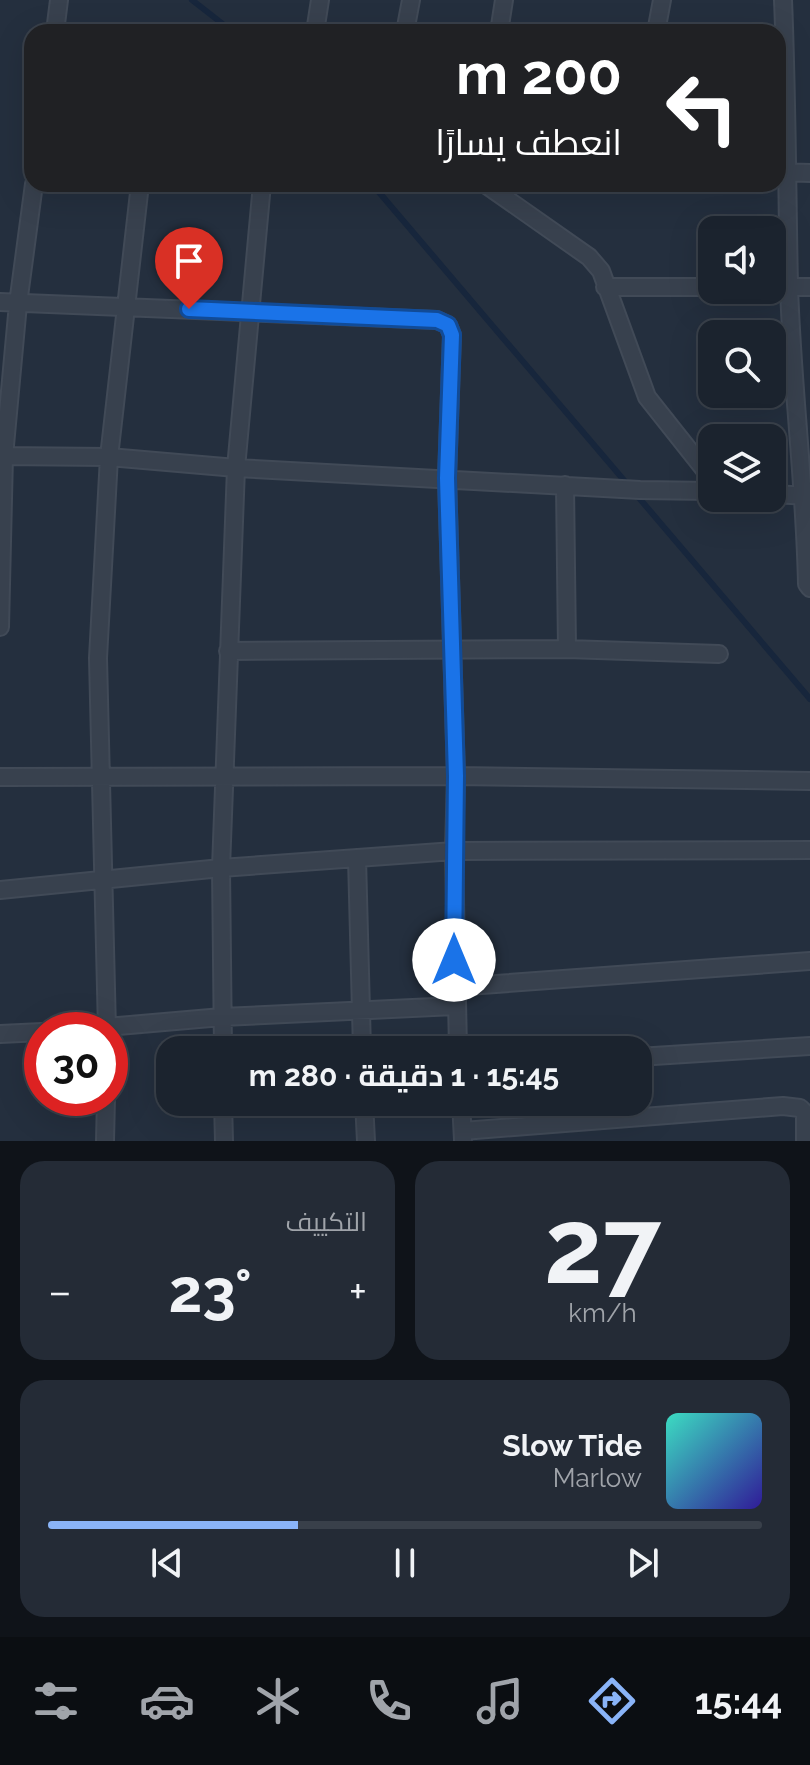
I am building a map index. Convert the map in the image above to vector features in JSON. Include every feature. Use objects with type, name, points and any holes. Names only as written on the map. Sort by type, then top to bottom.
[{"type":"street","points":[[56,24],[59,0]]},
{"type":"street","points":[[316,24],[320,0]]},
{"type":"street","points":[[406,24],[411,0]]},
{"type":"street","points":[[500,24],[504,0]]},
{"type":"street","points":[[658,24],[662,0]]},
{"type":"street","points":[[783,0],[783,24]]},
{"type":"street","points":[[786,172],[810,173]]},
{"type":"street","points":[[0,627],[2,456],[33,192]]},
{"type":"street","points":[[107,1012],[105,878],[98,777],[98,658],[109,457],[139,192]]},
{"type":"street","points":[[223,1036],[221,868],[236,468],[261,192]]},
{"type":"street","points":[[496,192],[589,257],[601,271],[647,397],[698,461]]},
{"type":"street","points":[[783,192],[783,216]]},
{"type":"street","points":[[605,287],[698,287]]},
{"type":"street","points":[[786,287],[810,287]]},
{"type":"street","points":[[0,302],[437,320],[448,325],[452,335],[447,478],[456,776],[454,987],[457,1036]]},
{"type":"street","points":[[783,304],[808,496],[807,584],[810,588]]},
{"type":"street","points":[[2,456],[109,457],[236,468],[698,491]]},
{"type":"street","points":[[565,485],[567,649]]},
{"type":"street","points":[[786,495],[808,496]]},
{"type":"street","points":[[228,651],[567,649],[719,654]]},
{"type":"street","points":[[0,777],[456,776],[810,781]]},
{"type":"street","points":[[0,890],[221,868],[454,851],[810,850]]},
{"type":"street","points":[[357,858],[361,1036]]},
{"type":"street","points":[[454,987],[810,961]]},
{"type":"street","points":[[128,1027],[222,1017],[455,1006]]},
{"type":"street","points":[[0,1034],[24,1033]]},
{"type":"street","points":[[652,1056],[810,1046]]},
{"type":"street","points":[[462,1116],[463,1136],[783,1106],[800,1108],[805,1113],[805,1141]]},
{"type":"street","points":[[105,1141],[106,1116]]},
{"type":"street","points":[[223,1116],[224,1141]]},
{"type":"street","points":[[365,1116],[366,1141]]},
{"type":"waterway","points":[[192,0],[223,24]]},
{"type":"waterway","points":[[379,192],[810,699]]},
{"type":"route","points":[[189,309],[437,320],[448,325],[452,335],[447,478],[456,776],[454,960]]}]
